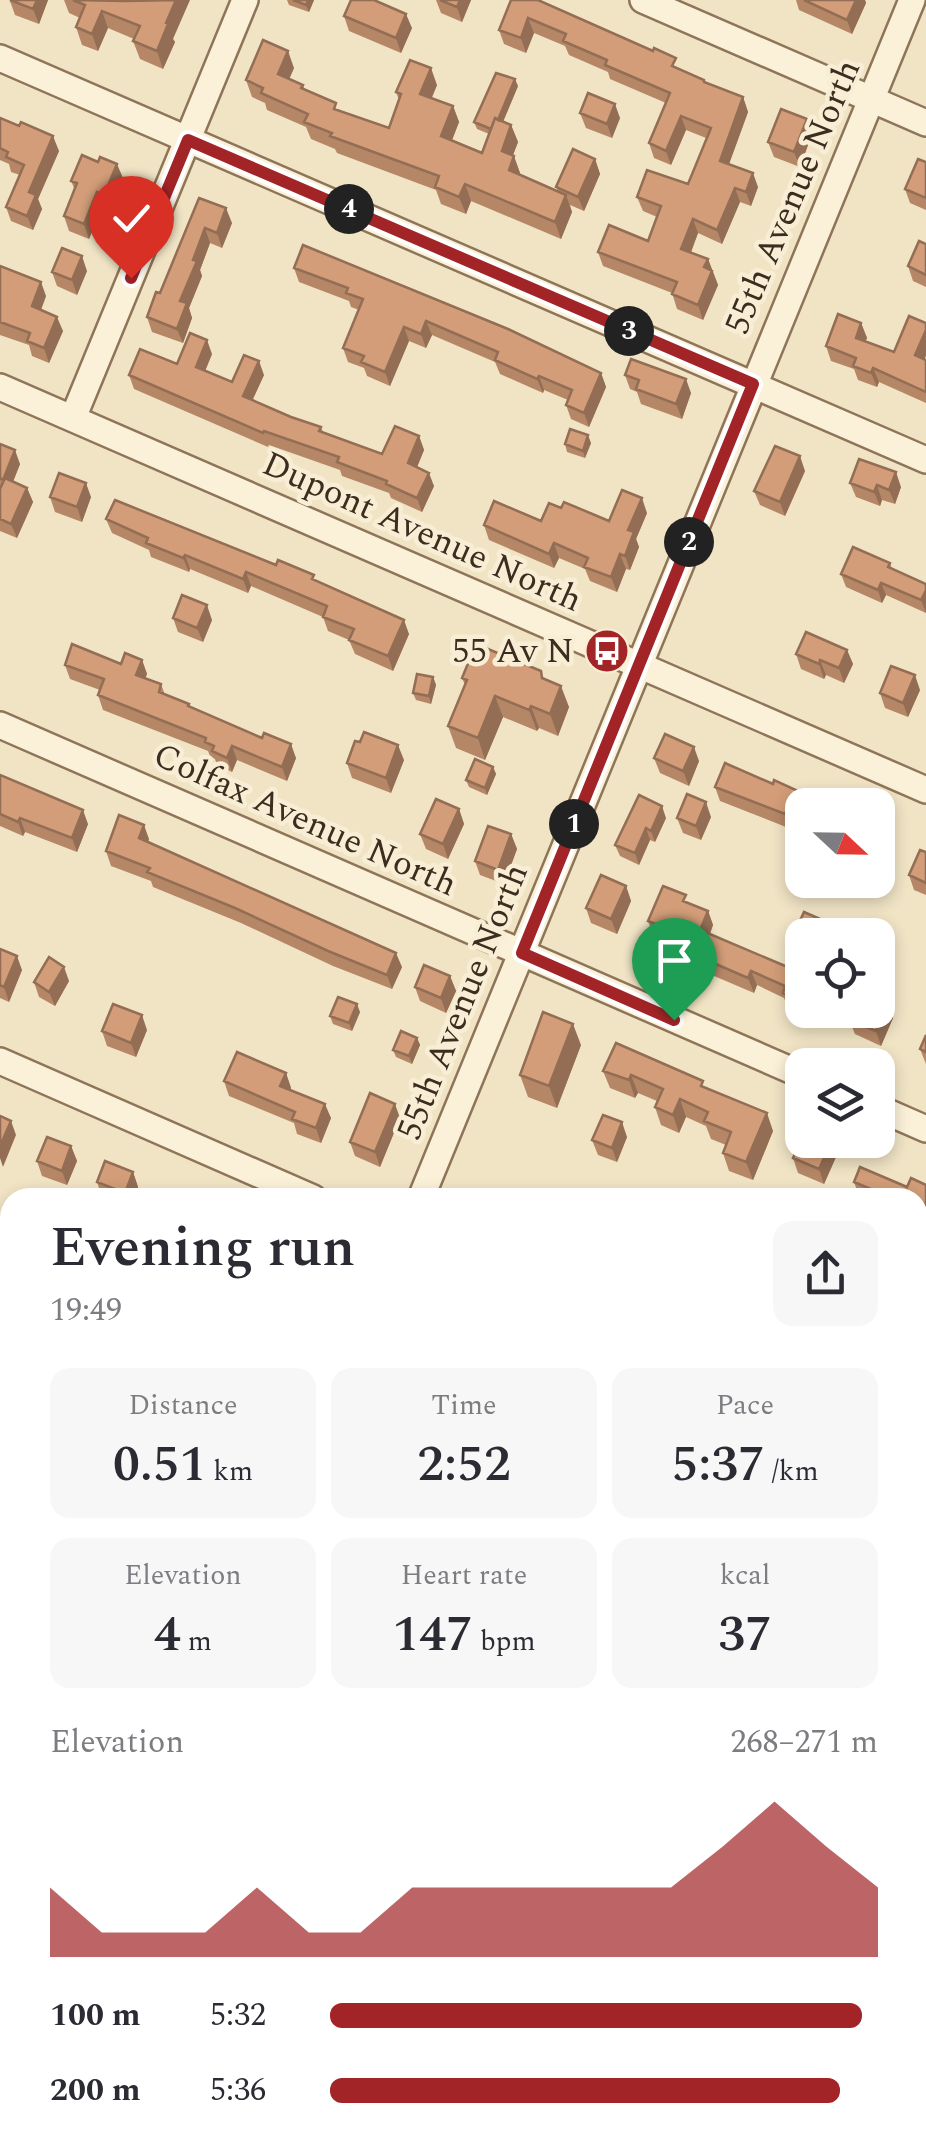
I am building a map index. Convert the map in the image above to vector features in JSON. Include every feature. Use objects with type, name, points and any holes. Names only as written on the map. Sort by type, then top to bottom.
[{"type":"street","points":[[73,418],[245,0]]},
{"type":"street","points":[[642,0],[926,123]]},
{"type":"street","name":"55th Avenue North","points":[[425,1188],[912,0]]},
{"type":"street","points":[[0,58],[926,460]]},
{"type":"street","name":"Dupont Avenue North","points":[[0,387],[926,790]]},
{"type":"street","name":"Colfax Avenue North","points":[[0,725],[785,1069]]},
{"type":"street","points":[[0,1060],[290,1188]]},
{"type":"street","points":[[895,1116],[926,1130]]},
{"type":"building","points":[[10,0],[37,0],[33,9]]},
{"type":"building","points":[[73,0],[176,0],[157,51],[133,41],[140,26],[102,11],[92,34],[76,27],[85,5]]},
{"type":"building","points":[[351,0],[374,0],[406,14],[396,38],[344,16]]},
{"type":"building","points":[[440,0],[460,0],[457,7]]},
{"type":"building","points":[[511,0],[538,0],[653,51],[654,48],[676,58],[672,66],[743,97],[720,161],[753,173],[746,192],[735,188],[717,230],[693,219],[681,249],[708,259],[704,267],[712,271],[698,305],[672,294],[677,282],[598,252],[609,225],[648,241],[661,206],[637,197],[647,170],[688,184],[711,128],[681,116],[666,151],[649,143],[670,93],[605,65],[607,60],[563,41],[566,34],[528,18],[521,38],[499,30]]},
{"type":"building","points":[[804,0],[856,0],[847,20]]},
{"type":"building","points":[[263,40],[288,51],[278,74],[336,103],[334,109],[389,128],[401,94],[396,92],[410,60],[431,68],[420,94],[453,106],[441,136],[482,153],[495,118],[511,125],[502,151],[514,156],[509,170],[566,195],[555,222],[465,184],[459,197],[435,187],[439,176],[330,136],[332,133],[304,122],[308,114],[261,93],[263,88],[246,80]]},
{"type":"building","points":[[496,73],[515,79],[491,129],[474,122]]},
{"type":"building","points":[[588,93],[615,104],[607,124],[580,113]]},
{"type":"building","points":[[781,109],[807,119],[794,152],[768,142]]},
{"type":"building","points":[[0,118],[53,136],[29,192],[36,195],[27,216],[6,207],[24,165],[6,157],[8,152],[0,148]]},
{"type":"building","points":[[573,149],[595,159],[578,197],[556,187]]},
{"type":"building","points":[[82,155],[117,164],[104,195],[97,192],[84,224],[64,216],[77,183],[71,181]]},
{"type":"building","points":[[918,159],[926,162],[926,198],[905,189]]},
{"type":"building","points":[[199,198],[226,208],[217,233],[205,228],[193,260],[197,261],[180,301],[187,303],[177,329],[147,317]]},
{"type":"building","points":[[919,241],[926,244],[926,275],[908,266]]},
{"type":"building","points":[[303,245],[508,329],[601,373],[584,413],[566,405],[572,390],[495,360],[498,352],[426,321],[421,334],[404,327],[385,372],[361,362],[364,356],[343,348],[363,299],[346,293],[348,288],[294,268]]},
{"type":"building","points":[[62,248],[82,256],[72,280],[52,272]]},
{"type":"building","points":[[0,266],[41,282],[32,306],[57,317],[44,348],[27,341],[30,333],[0,322]]},
{"type":"building","points":[[838,314],[861,323],[856,338],[894,352],[909,316],[926,323],[915,355],[926,360],[926,392],[873,368],[871,373],[853,366],[856,358],[826,346]]},
{"type":"building","points":[[190,333],[207,340],[196,367],[232,382],[244,355],[259,361],[243,396],[321,427],[319,431],[382,454],[395,426],[419,436],[408,463],[429,473],[417,498],[386,484],[387,481],[337,462],[339,457],[263,433],[129,375],[140,349],[177,364]]},
{"type":"building","points":[[631,359],[686,379],[676,404],[636,389],[639,380],[625,375]]},
{"type":"building","points":[[570,429],[588,435],[583,451],[565,444]]},
{"type":"building","points":[[0,444],[15,450],[3,480],[0,478]]},
{"type":"building","points":[[775,446],[800,456],[780,502],[754,491]]},
{"type":"building","points":[[859,459],[896,472],[889,490],[877,485],[874,492],[850,483]]},
{"type":"building","points":[[59,473],[86,483],[77,507],[50,497]]},
{"type":"building","points":[[5,478],[27,488],[11,524],[0,519],[0,489]]},
{"type":"building","points":[[622,490],[642,498],[628,530],[634,532],[625,556],[620,554],[611,577],[584,567],[588,558],[554,543],[549,554],[484,525],[494,501],[541,521],[549,503],[561,508],[564,502],[609,521]]},
{"type":"building","points":[[115,500],[276,565],[278,560],[404,620],[388,656],[349,640],[354,629],[323,617],[327,606],[246,572],[243,579],[146,543],[148,538],[106,519]]},
{"type":"building","points":[[853,547],[926,584],[921,600],[881,583],[878,590],[841,574]]},
{"type":"building","points":[[182,595],[207,605],[197,628],[173,618]]},
{"type":"building","points":[[806,632],[847,650],[839,668],[796,654]]},
{"type":"building","points":[[72,644],[121,664],[125,653],[142,660],[136,675],[161,684],[159,692],[262,738],[264,733],[291,744],[282,767],[232,746],[227,758],[212,751],[214,746],[205,742],[206,738],[98,695],[104,679],[65,665]]},
{"type":"building","points":[[476,644],[541,671],[542,678],[561,686],[550,714],[495,696],[478,738],[448,726],[467,680],[462,678]]},
{"type":"building","points":[[891,666],[915,675],[903,703],[880,693]]},
{"type":"building","points":[[417,674],[433,677],[429,696],[413,693]]},
{"type":"building","points":[[364,732],[398,745],[386,778],[347,763],[355,741],[360,742]]},
{"type":"building","points":[[665,734],[694,747],[683,771],[654,758]]},
{"type":"building","points":[[475,759],[493,767],[485,788],[466,780]]},
{"type":"building","points":[[725,763],[792,788],[785,788],[785,814],[715,787]]},
{"type":"building","points":[[0,775],[83,810],[72,838],[0,814]]},
{"type":"building","points":[[687,794],[706,802],[696,826],[677,818]]},
{"type":"building","points":[[639,795],[662,806],[635,853],[615,845]]},
{"type":"building","points":[[436,799],[459,809],[443,844],[420,834]]},
{"type":"building","points":[[119,815],[144,825],[139,838],[396,953],[387,975],[106,851]]},
{"type":"building","points":[[488,826],[511,834],[498,870],[475,861]]},
{"type":"building","points":[[920,850],[926,852],[926,883],[909,875]]},
{"type":"building","points":[[601,875],[626,886],[611,919],[586,908]]},
{"type":"building","points":[[663,886],[686,895],[683,901],[708,911],[698,935],[648,921]]},
{"type":"building","points":[[705,932],[785,966],[785,986],[751,971],[748,978],[695,955]]},
{"type":"building","points":[[0,949],[17,956],[4,987],[0,985]]},
{"type":"building","points":[[49,957],[64,967],[49,992],[34,982]]},
{"type":"building","points":[[424,965],[450,976],[441,998],[415,987]]},
{"type":"building","points":[[338,997],[357,1004],[349,1023],[330,1016]]},
{"type":"building","points":[[113,1004],[142,1015],[131,1043],[102,1031]]},
{"type":"building","points":[[543,1012],[573,1024],[549,1086],[520,1075]]},
{"type":"building","points":[[401,1031],[417,1038],[409,1056],[393,1050]]},
{"type":"building","points":[[616,1043],[703,1081],[701,1086],[767,1113],[746,1162],[723,1153],[731,1132],[704,1121],[708,1112],[680,1099],[673,1115],[655,1107],[663,1089],[631,1075],[629,1080],[603,1071]]},
{"type":"building","points":[[237,1052],[286,1073],[280,1086],[325,1104],[316,1128],[292,1119],[295,1112],[224,1081]]},
{"type":"building","points":[[370,1093],[395,1104],[375,1152],[350,1142]]},
{"type":"building","points":[[603,1115],[622,1122],[612,1148],[592,1140]]},
{"type":"building","points":[[0,1116],[11,1121],[0,1146]]},
{"type":"building","points":[[47,1137],[71,1146],[62,1171],[37,1161]]},
{"type":"building","points":[[793,1158],[824,1158],[819,1169]]},
{"type":"building","points":[[105,1161],[133,1172],[127,1188],[97,1182]]},
{"type":"building","points":[[860,1167],[907,1187],[911,1178],[926,1188],[868,1188],[854,1182]]},
{"type":"place","name":"55 Av N","points":[[607,651]]},
{"type":"route","points":[[131,278],[188,140],[753,384],[522,953],[674,1020]]}]
